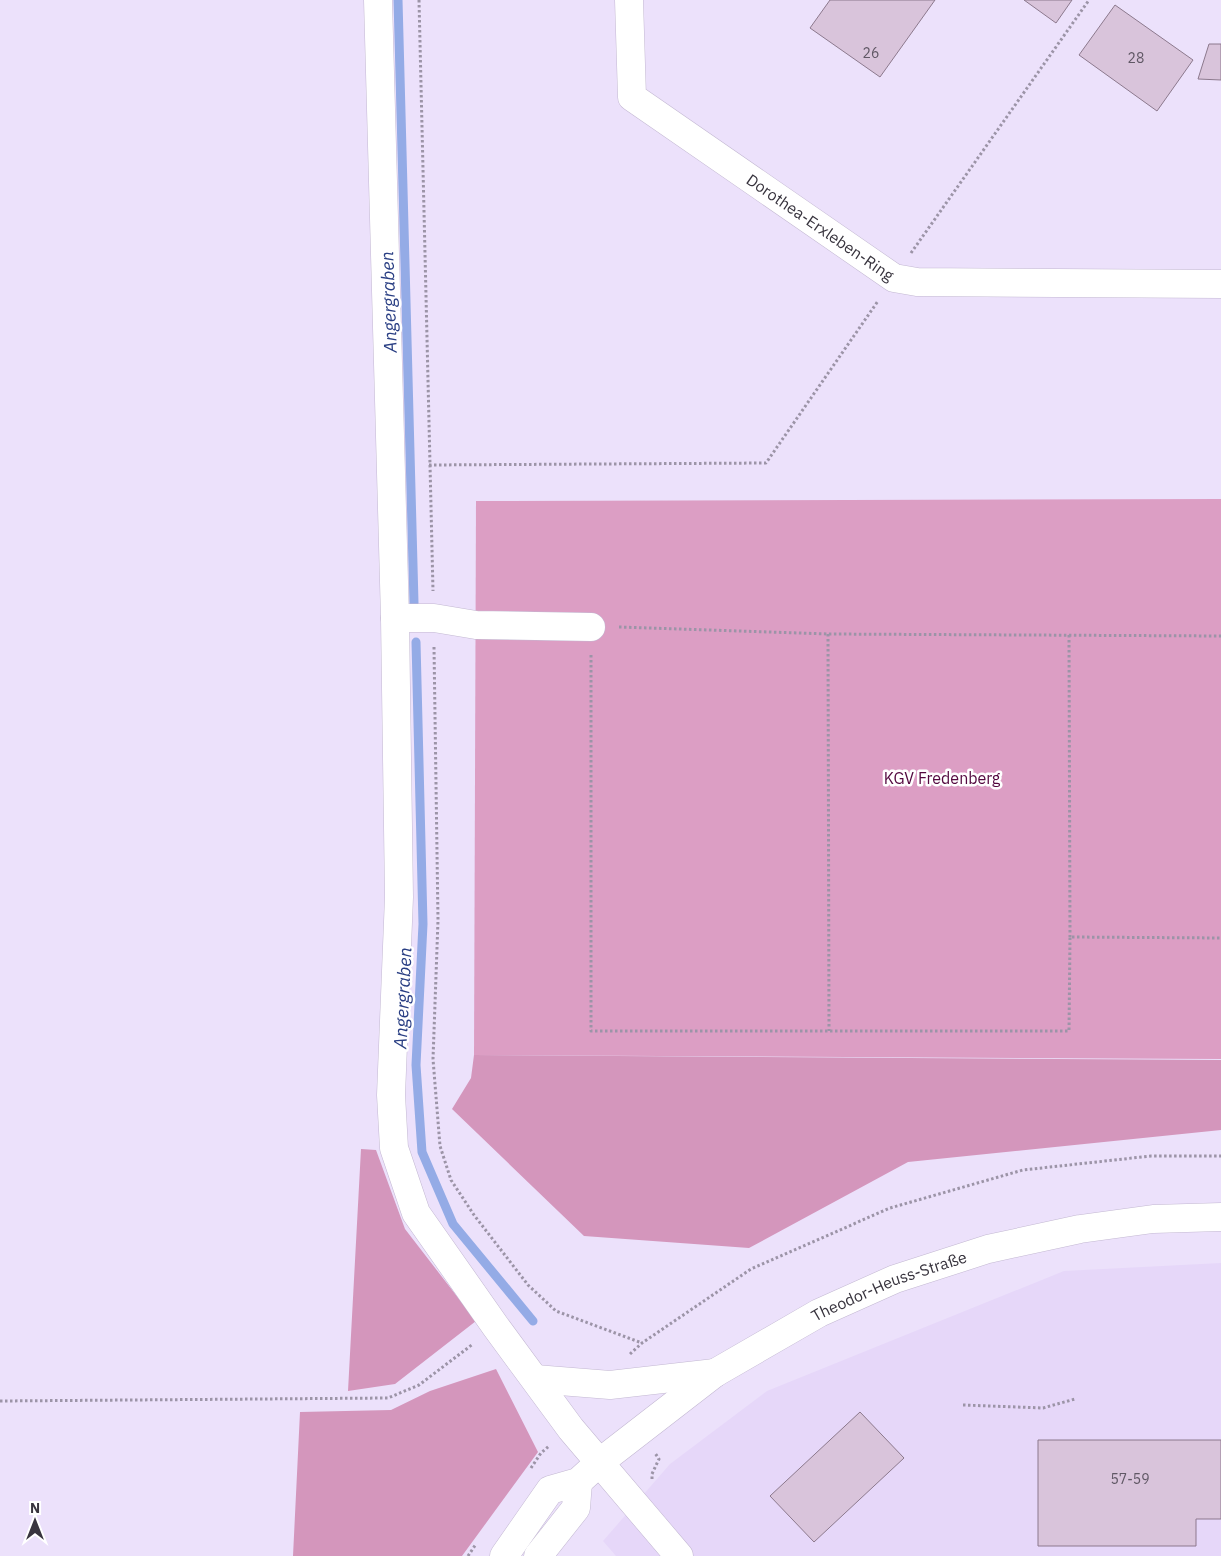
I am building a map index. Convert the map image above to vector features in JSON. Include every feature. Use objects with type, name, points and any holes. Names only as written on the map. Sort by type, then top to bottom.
[{"type":"street","points":[[378,0],[395,618],[400,897],[392,1095],[394,1148],[416,1213],[496,1327],[572,1429],[679,1556]]},
{"type":"street","name":"Dorothea-Erxleben-Ring","points":[[629,0],[632,97],[894,278],[917,282],[1221,284]]},
{"type":"street","points":[[395,618],[434,618],[476,625],[591,626]]},
{"type":"street","name":"Theodor-Heuss-Straße","points":[[504,1556],[550,1490],[578,1482],[600,1462],[715,1373],[820,1314],[862,1294],[895,1279],[988,1249],[1080,1230],[1153,1219],[1221,1218]]},
{"type":"street","points":[[535,1379],[610,1385],[715,1373]]},
{"type":"street","points":[[538,1556],[576,1508],[578,1482]]},
{"type":"path","points":[[418,0],[434,618],[438,920],[433,1059],[440,1146],[451,1180],[474,1216],[528,1286],[556,1311],[642,1343],[751,1269],[890,1208],[1023,1170],[1151,1156],[1221,1156]]},
{"type":"path","points":[[429,465],[766,463],[1089,0]]},
{"type":"path","points":[[1069,635],[1069,1031],[591,1031],[591,626],[828,634],[1069,635],[1221,636]]},
{"type":"path","points":[[828,634],[829,1031]]},
{"type":"path","points":[[1070,937],[1221,938]]},
{"type":"path","points":[[0,1401],[388,1398],[419,1385],[496,1327]]},
{"type":"path","points":[[963,1405],[1043,1408],[1075,1399]]},
{"type":"shaded area","points":[[474,1055],[1221,1060],[1221,1130],[908,1162],[749,1248],[584,1236],[452,1109],[471,1078]]},
{"type":"shaded area","points":[[361,1149],[376,1150],[405,1229],[476,1321],[395,1384],[348,1391]]},
{"type":"shaded area","points":[[1221,1263],[1221,1556],[616,1556],[603,1541],[670,1464],[767,1391],[1064,1271]]},
{"type":"shaded area","points":[[496,1369],[538,1452],[462,1556],[293,1556],[300,1412],[391,1410],[430,1391]]},
{"type":"green space","name":"KGV Fredenberg","points":[[1221,499],[1221,1059],[474,1055],[476,501]]},
{"type":"building","points":[[830,0],[935,0],[880,77],[810,28]]},
{"type":"building","points":[[1024,0],[1072,0],[1056,23]]},
{"type":"building","points":[[1115,5],[1193,60],[1157,111],[1079,55]]},
{"type":"building","points":[[1209,44],[1221,44],[1221,80],[1198,79]]},
{"type":"building","points":[[860,1412],[904,1458],[814,1542],[770,1496]]},
{"type":"building","points":[[1038,1440],[1221,1440],[1221,1519],[1196,1519],[1196,1546],[1038,1546]]},
{"type":"waterway","name":"Angergraben","points":[[398,0],[414,603]]},
{"type":"waterway","name":"Angergraben","points":[[416,642],[423,924],[416,1065],[422,1152],[453,1224],[533,1321]]}]
